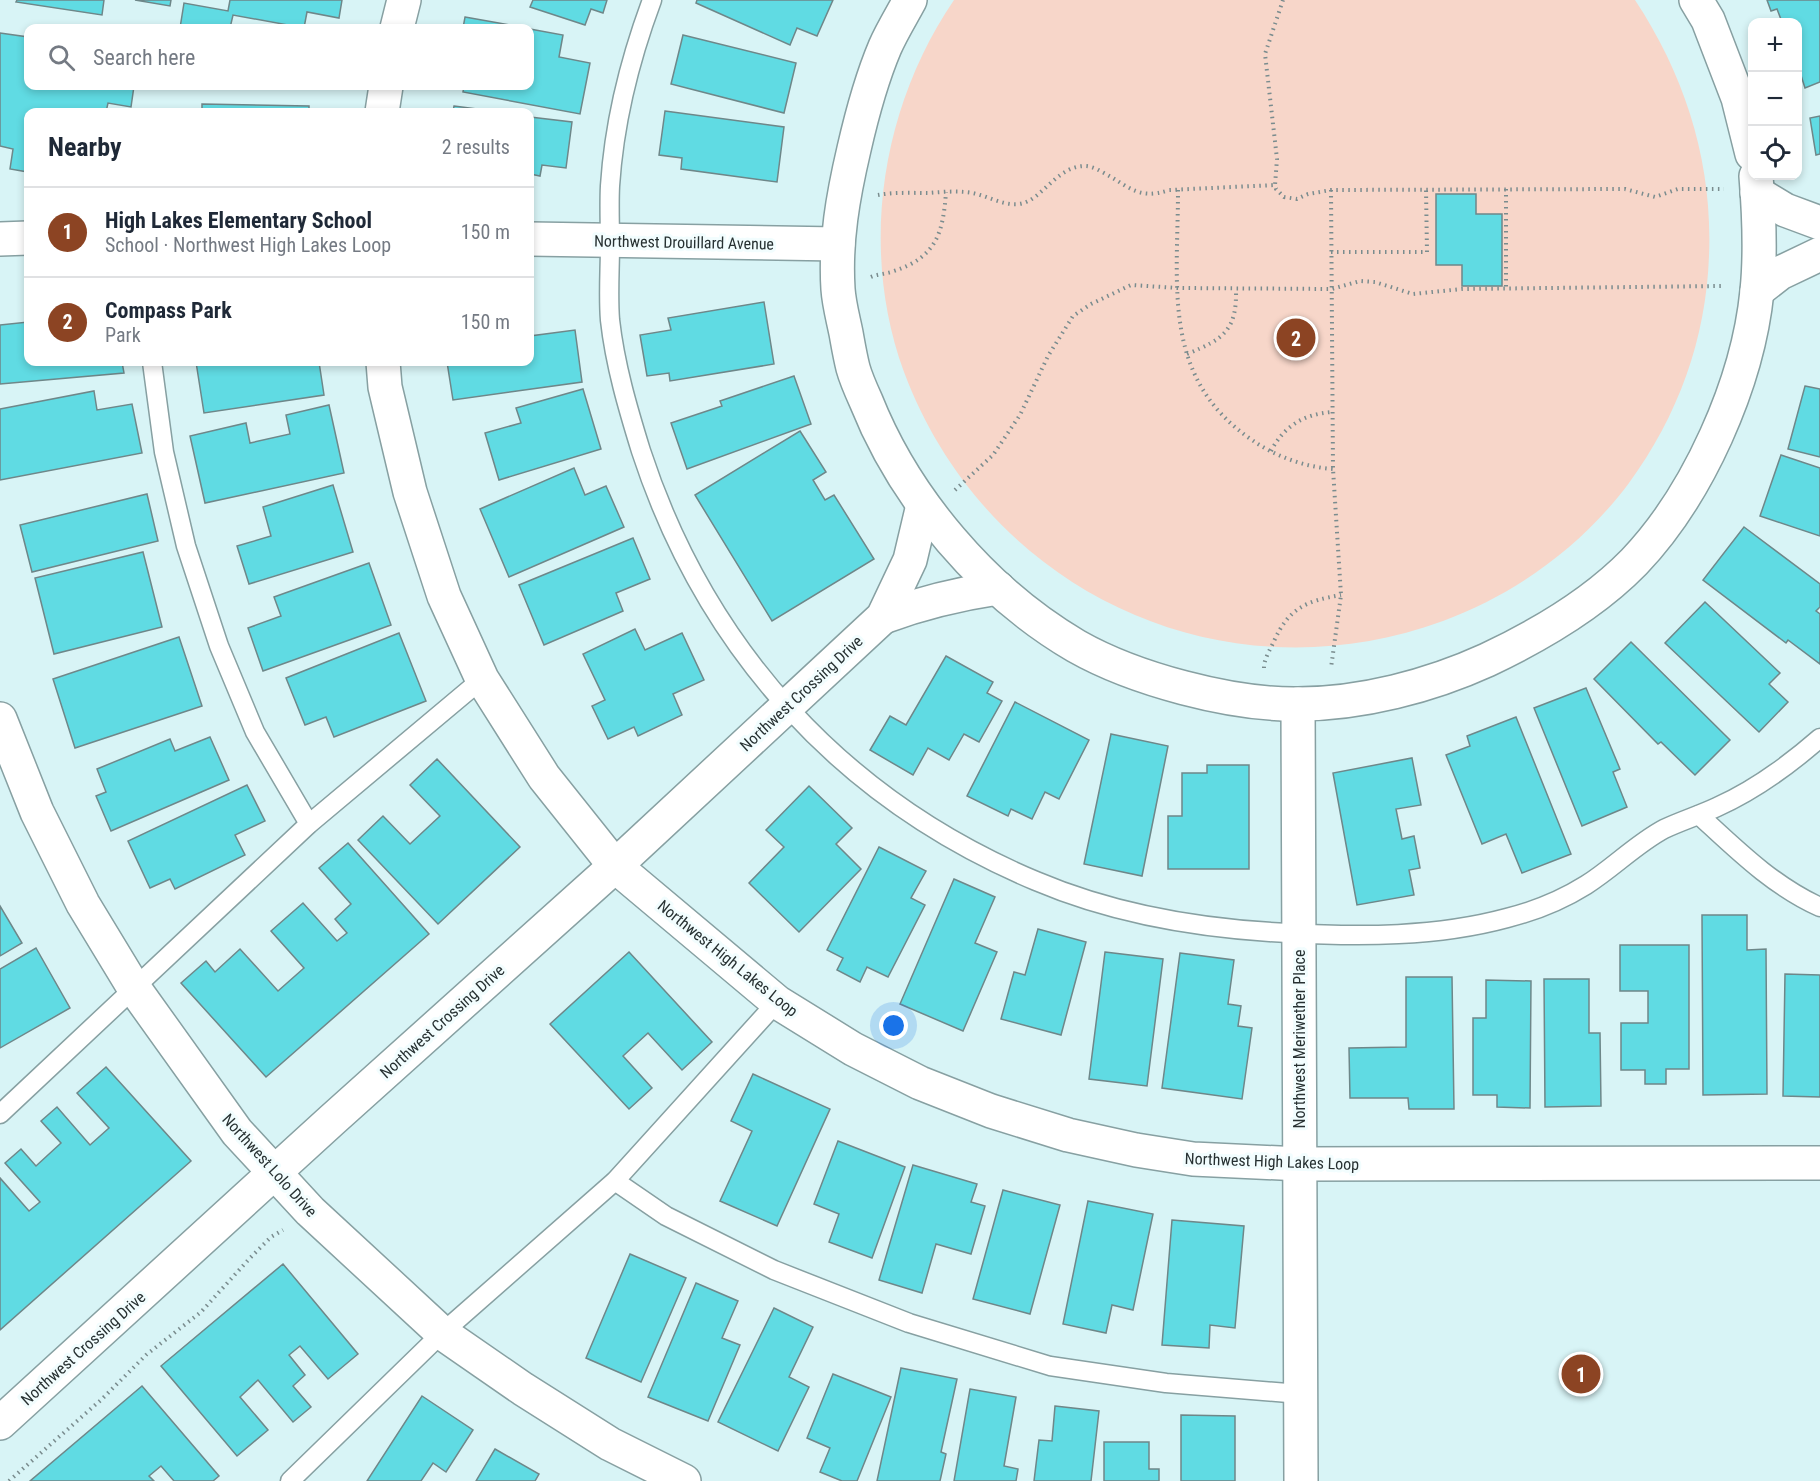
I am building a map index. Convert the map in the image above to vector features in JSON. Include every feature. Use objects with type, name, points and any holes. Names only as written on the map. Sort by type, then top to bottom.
[{"type":"street","points":[[398,24],[404,0]]},
{"type":"street","points":[[910,0],[886,43],[866,98],[842,202],[838,244],[838,294],[853,369],[879,435],[925,507],[960,549],[998,588],[1029,615],[1092,654],[1125,669],[1190,689],[1298,704],[1393,692],[1454,675],[1549,628],[1584,604],[1633,563],[1668,521],[1689,488],[1725,415],[1741,369],[1757,291],[1757,184]]},
{"type":"street","points":[[1696,0],[1708,20],[1738,98],[1748,138]]},
{"type":"street","points":[[383,108],[385,90]]},
{"type":"street","points":[[1757,184],[1785,210],[1820,223]]},
{"type":"street","points":[[0,239],[24,238]]},
{"type":"street","name":"Northwest Drouillard Avenue","points":[[534,239],[838,244]]},
{"type":"street","points":[[1757,291],[1786,270],[1820,254]]},
{"type":"street","name":"Northwest High Lakes Loop","points":[[383,366],[385,387],[410,492],[444,596],[482,679],[544,777],[615,866],[777,1002],[853,1049],[920,1083],[991,1112],[1088,1140],[1162,1155],[1221,1161],[1300,1164],[1820,1163]]},
{"type":"street","name":"Northwest Crossing Drive","points":[[0,1423],[274,1172],[615,866],[883,617],[910,560],[925,507]]},
{"type":"street","name":"Northwest Crossing Drive","points":[[883,617],[945,597],[998,588]]},
{"type":"street","name":"Northwest Meriwether Place","points":[[1298,704],[1301,1481]]},
{"type":"street","name":"Northwest Lolo Drive","points":[[0,719],[37,812],[83,904],[134,988],[237,1132],[310,1211],[442,1333],[523,1389],[610,1444],[684,1481]]},
{"type":"lane","points":[[652,0],[639,34],[616,135],[610,188],[610,319],[618,366],[631,419],[654,489],[681,552],[711,604],[745,657],[786,707],[854,772],[897,804],[966,848],[1036,882],[1119,909],[1174,922],[1227,929],[1299,934],[1359,935],[1433,932],[1491,922],[1525,913],[1586,885],[1641,843],[1666,829],[1719,807],[1768,779],[1820,738]]},
{"type":"lane","points":[[153,366],[164,452],[183,535],[219,646],[255,732],[309,824]]},
{"type":"lane","points":[[0,1114],[309,824],[482,679]]},
{"type":"lane","points":[[1699,815],[1756,866],[1796,894],[1820,907]]},
{"type":"lane","points":[[290,1481],[442,1333],[615,1181],[777,1002]]},
{"type":"lane","points":[[615,1181],[666,1216],[774,1270],[909,1323],[1050,1366],[1166,1383],[1300,1394]]},
{"type":"path","points":[[1283,0],[1265,54],[1277,159],[1274,178],[1276,189],[1284,197],[1298,199],[1308,194],[1330,190],[1426,189],[1625,189],[1655,197],[1678,189],[1725,189]]},
{"type":"path","points":[[842,202],[884,194],[964,192],[1019,204],[1032,200],[1057,177],[1073,168],[1086,165],[1113,177],[1139,194],[1155,195],[1169,190],[1275,184]]},
{"type":"path","points":[[1331,252],[1427,252],[1426,189]]},
{"type":"path","points":[[1506,189],[1506,288]]},
{"type":"path","points":[[1178,190],[1179,328],[1199,385],[1214,408],[1242,433],[1271,451],[1307,465],[1333,469]]},
{"type":"path","points":[[1330,190],[1333,469],[1341,595],[1331,661],[1334,701]]},
{"type":"path","points":[[838,294],[878,274],[892,272],[921,260],[935,244],[944,219],[946,192]]},
{"type":"path","points":[[925,507],[964,483],[993,455],[1020,415],[1048,356],[1073,316],[1091,304],[1131,285],[1178,288],[1332,288],[1360,281],[1375,282],[1413,294],[1462,288],[1721,286]]},
{"type":"path","points":[[1187,354],[1212,342],[1228,329],[1236,314],[1236,288]]},
{"type":"path","points":[[1271,451],[1282,433],[1291,425],[1311,415],[1332,412]]},
{"type":"path","points":[[1264,701],[1264,662],[1282,625],[1302,606],[1316,599],[1341,595]]},
{"type":"path","points":[[9,1481],[102,1399],[146,1355],[201,1312],[271,1237],[293,1225],[310,1211]]},
{"type":"shaded area","points":[[954,0],[1635,0],[1669,60],[1693,122],[1706,188],[1709,256],[1702,317],[1686,376],[1662,431],[1629,483],[1611,506],[1569,547],[1522,582],[1470,610],[1443,621],[1360,643],[1277,647],[1197,636],[1121,609],[1052,568],[992,515],[942,449],[904,372],[890,325],[883,277],[881,228],[885,180],[894,132],[909,86],[929,42]]},
{"type":"building","points":[[17,0],[104,0],[102,15],[16,2]]},
{"type":"building","points":[[135,0],[171,0],[170,6]]},
{"type":"building","points":[[230,0],[342,0],[339,18],[307,12],[305,24],[282,24],[233,15],[231,24],[181,24],[184,3],[228,11]]},
{"type":"building","points":[[533,0],[607,0],[603,13],[591,9],[585,25],[530,7]]},
{"type":"building","points":[[697,0],[833,0],[817,36],[797,28],[790,45],[696,3]]},
{"type":"building","points":[[1767,0],[1820,0],[1820,82],[1805,88],[1802,79],[1802,18],[1780,18],[1777,9],[1771,11]]},
{"type":"building","points":[[465,17],[504,24],[464,24]]},
{"type":"building","points":[[534,30],[563,35],[559,57],[590,63],[580,114],[463,92],[463,90],[534,90]]},
{"type":"building","points":[[0,33],[24,36],[24,90],[133,90],[131,107],[108,103],[107,108],[24,108],[24,171],[10,169],[13,149],[0,146]]},
{"type":"building","points":[[683,35],[796,63],[784,113],[671,84]]},
{"type":"building","points":[[202,104],[309,106],[309,108],[202,108]]},
{"type":"building","points":[[665,111],[784,127],[777,182],[681,169],[682,158],[659,155]]},
{"type":"building","points":[[1820,116],[1820,154],[1816,155],[1810,118]]},
{"type":"building","points":[[534,117],[572,122],[566,168],[542,165],[540,176],[534,175]]},
{"type":"building","points":[[1436,194],[1476,194],[1476,214],[1502,214],[1502,286],[1462,286],[1462,265],[1436,265]]},
{"type":"building","points":[[764,302],[774,364],[670,381],[669,373],[647,376],[640,335],[671,330],[668,318]]},
{"type":"building","points":[[24,322],[24,366],[123,366],[124,373],[0,384],[0,325]]},
{"type":"building","points":[[575,330],[582,382],[453,400],[448,366],[534,366],[534,335]]},
{"type":"building","points":[[197,366],[320,366],[324,395],[204,413]]},
{"type":"building","points":[[794,376],[811,424],[687,469],[671,423],[722,406],[720,401]]},
{"type":"building","points":[[1805,386],[1820,389],[1820,457],[1788,449]]},
{"type":"building","points":[[583,389],[601,449],[499,480],[485,433],[521,423],[516,408]]},
{"type":"building","points":[[94,391],[97,410],[132,404],[142,453],[0,480],[0,409]]},
{"type":"building","points":[[329,405],[344,473],[205,503],[190,436],[246,423],[250,443],[290,434],[286,415]]},
{"type":"building","points":[[800,431],[826,472],[813,480],[825,500],[834,495],[874,559],[772,621],[695,495]]},
{"type":"building","points":[[1781,455],[1820,468],[1820,536],[1760,516]]},
{"type":"building","points":[[574,468],[585,495],[606,486],[624,527],[509,577],[480,509]]},
{"type":"building","points":[[333,485],[353,552],[249,584],[237,546],[271,536],[263,507]]},
{"type":"building","points":[[147,494],[158,541],[32,572],[20,525]]},
{"type":"building","points":[[1744,527],[1820,584],[1820,607],[1816,611],[1820,614],[1820,664],[1788,640],[1786,643],[1703,580]]},
{"type":"building","points":[[633,538],[650,579],[616,593],[623,611],[544,645],[519,585]]},
{"type":"building","points":[[143,552],[162,627],[54,654],[35,578]]},
{"type":"building","points":[[369,563],[391,625],[263,671],[248,628],[281,616],[274,597]]},
{"type":"building","points":[[1705,602],[1780,673],[1769,684],[1788,702],[1759,732],[1665,643]]},
{"type":"building","points":[[635,629],[645,650],[682,633],[704,680],[673,694],[682,715],[638,736],[634,727],[608,739],[592,706],[605,700],[583,654]]},
{"type":"building","points":[[399,633],[426,701],[334,737],[326,717],[305,725],[286,678]]},
{"type":"building","points":[[179,637],[202,706],[75,748],[53,679]]},
{"type":"building","points":[[1631,642],[1730,740],[1695,775],[1661,742],[1658,744],[1594,679]]},
{"type":"building","points":[[946,656],[993,682],[987,693],[1002,701],[979,742],[964,734],[949,760],[928,748],[913,775],[870,750],[890,716],[906,725]]},
{"type":"building","points":[[1586,688],[1620,769],[1613,772],[1627,807],[1582,826],[1534,708]]},
{"type":"building","points":[[1015,702],[1089,740],[1059,799],[1045,792],[1032,819],[1011,809],[1008,816],[967,796]]},
{"type":"building","points":[[1516,717],[1571,854],[1522,873],[1506,834],[1482,844],[1446,755],[1470,746],[1467,736]]},
{"type":"building","points":[[1111,734],[1168,746],[1142,876],[1084,864]]},
{"type":"building","points":[[210,737],[229,780],[111,831],[96,796],[106,792],[97,769],[170,739],[175,751]]},
{"type":"building","points":[[1412,758],[1421,805],[1396,809],[1402,839],[1414,836],[1420,868],[1409,870],[1414,895],[1357,905],[1333,773]]},
{"type":"building","points":[[437,759],[520,847],[438,924],[358,840],[383,816],[410,844],[440,816],[410,785]]},
{"type":"building","points":[[1207,765],[1249,765],[1249,869],[1168,869],[1168,816],[1182,816],[1182,773],[1207,773]]},
{"type":"building","points":[[247,785],[265,821],[235,835],[245,855],[175,889],[170,879],[150,888],[128,841]]},
{"type":"building","points":[[809,786],[852,828],[836,844],[861,869],[799,932],[749,883],[784,847],[766,830]]},
{"type":"building","points":[[348,843],[429,934],[266,1077],[181,983],[206,961],[215,972],[240,949],[278,991],[304,968],[271,931],[303,903],[337,941],[347,933],[335,919],[351,904],[319,868]]},
{"type":"building","points":[[879,847],[926,871],[911,898],[925,905],[888,977],[867,967],[860,982],[837,970],[843,958],[827,950]]},
{"type":"building","points":[[954,879],[995,897],[975,943],[997,952],[963,1031],[900,1004]]},
{"type":"building","points":[[0,906],[22,943],[0,956]]},
{"type":"building","points":[[1702,915],[1747,915],[1747,950],[1766,949],[1767,1094],[1703,1095]]},
{"type":"building","points":[[1038,929],[1086,942],[1061,1035],[1001,1019],[1014,972],[1025,975]]},
{"type":"building","points":[[1620,945],[1689,945],[1689,1069],[1666,1069],[1666,1084],[1645,1084],[1645,1070],[1621,1070],[1621,1023],[1648,1023],[1648,991],[1620,991]]},
{"type":"building","points":[[36,948],[70,1008],[0,1048],[0,969]]},
{"type":"building","points":[[629,952],[712,1042],[682,1070],[648,1033],[623,1056],[652,1088],[629,1109],[550,1024]]},
{"type":"building","points":[[1105,952],[1163,959],[1147,1086],[1089,1079]]},
{"type":"building","points":[[1180,953],[1234,960],[1228,1004],[1241,1006],[1238,1026],[1252,1028],[1242,1099],[1162,1088]]},
{"type":"building","points":[[1785,974],[1820,975],[1820,1097],[1783,1096]]},
{"type":"building","points":[[1406,977],[1452,977],[1454,1109],[1409,1109],[1408,1098],[1350,1098],[1349,1048],[1406,1047]]},
{"type":"building","points":[[1544,979],[1589,979],[1589,1033],[1600,1033],[1601,1106],[1545,1107]]},
{"type":"building","points":[[1486,980],[1531,981],[1530,1108],[1497,1107],[1497,1095],[1473,1095],[1473,1018],[1486,1018]]},
{"type":"building","points":[[106,1067],[191,1161],[0,1330],[0,1178],[29,1211],[40,1202],[5,1163],[21,1149],[36,1166],[61,1143],[41,1121],[57,1107],[90,1145],[109,1128],[77,1093]]},
{"type":"building","points":[[753,1074],[830,1109],[777,1226],[720,1201],[752,1131],[731,1121]]},
{"type":"building","points":[[838,1141],[905,1167],[872,1258],[829,1242],[839,1214],[814,1204]]},
{"type":"building","points":[[913,1165],[977,1184],[971,1202],[985,1206],[971,1254],[936,1244],[922,1293],[879,1280]]},
{"type":"building","points":[[1003,1190],[1060,1205],[1030,1314],[973,1299]]},
{"type":"building","points":[[1088,1201],[1153,1214],[1133,1310],[1112,1305],[1106,1333],[1063,1324]]},
{"type":"building","points":[[1172,1220],[1244,1226],[1235,1328],[1210,1325],[1209,1348],[1162,1345]]},
{"type":"building","points":[[630,1254],[686,1278],[641,1382],[586,1358]]},
{"type":"building","points":[[283,1264],[358,1354],[328,1379],[300,1346],[289,1355],[305,1375],[293,1386],[311,1407],[293,1422],[258,1380],[240,1397],[268,1430],[237,1456],[161,1366]]},
{"type":"building","points":[[696,1283],[738,1301],[722,1338],[740,1345],[708,1421],[648,1397]]},
{"type":"building","points":[[774,1308],[813,1327],[789,1377],[809,1387],[778,1451],[718,1422]]},
{"type":"building","points":[[901,1368],[957,1379],[941,1452],[946,1454],[940,1481],[877,1481]]},
{"type":"building","points":[[833,1374],[891,1397],[857,1481],[842,1481],[820,1472],[830,1448],[807,1438]]},
{"type":"building","points":[[142,1386],[219,1476],[213,1481],[174,1481],[161,1466],[149,1476],[154,1481],[30,1481]]},
{"type":"building","points":[[970,1389],[1016,1397],[1004,1466],[1018,1469],[1016,1481],[954,1481]]},
{"type":"building","points":[[422,1396],[473,1430],[446,1472],[433,1463],[421,1481],[367,1481]]},
{"type":"building","points":[[1055,1406],[1099,1411],[1091,1481],[1034,1481],[1039,1440],[1052,1441]]},
{"type":"building","points":[[1181,1415],[1235,1416],[1235,1481],[1181,1481]]},
{"type":"building","points":[[1104,1442],[1149,1442],[1149,1469],[1159,1469],[1159,1481],[1104,1481]]},
{"type":"building","points":[[495,1449],[539,1474],[535,1481],[476,1481]]},
{"type":"place","name":"Compass Park","points":[[1296,338]]},
{"type":"place","name":"High Lakes Elementary School","points":[[1581,1374]]}]
